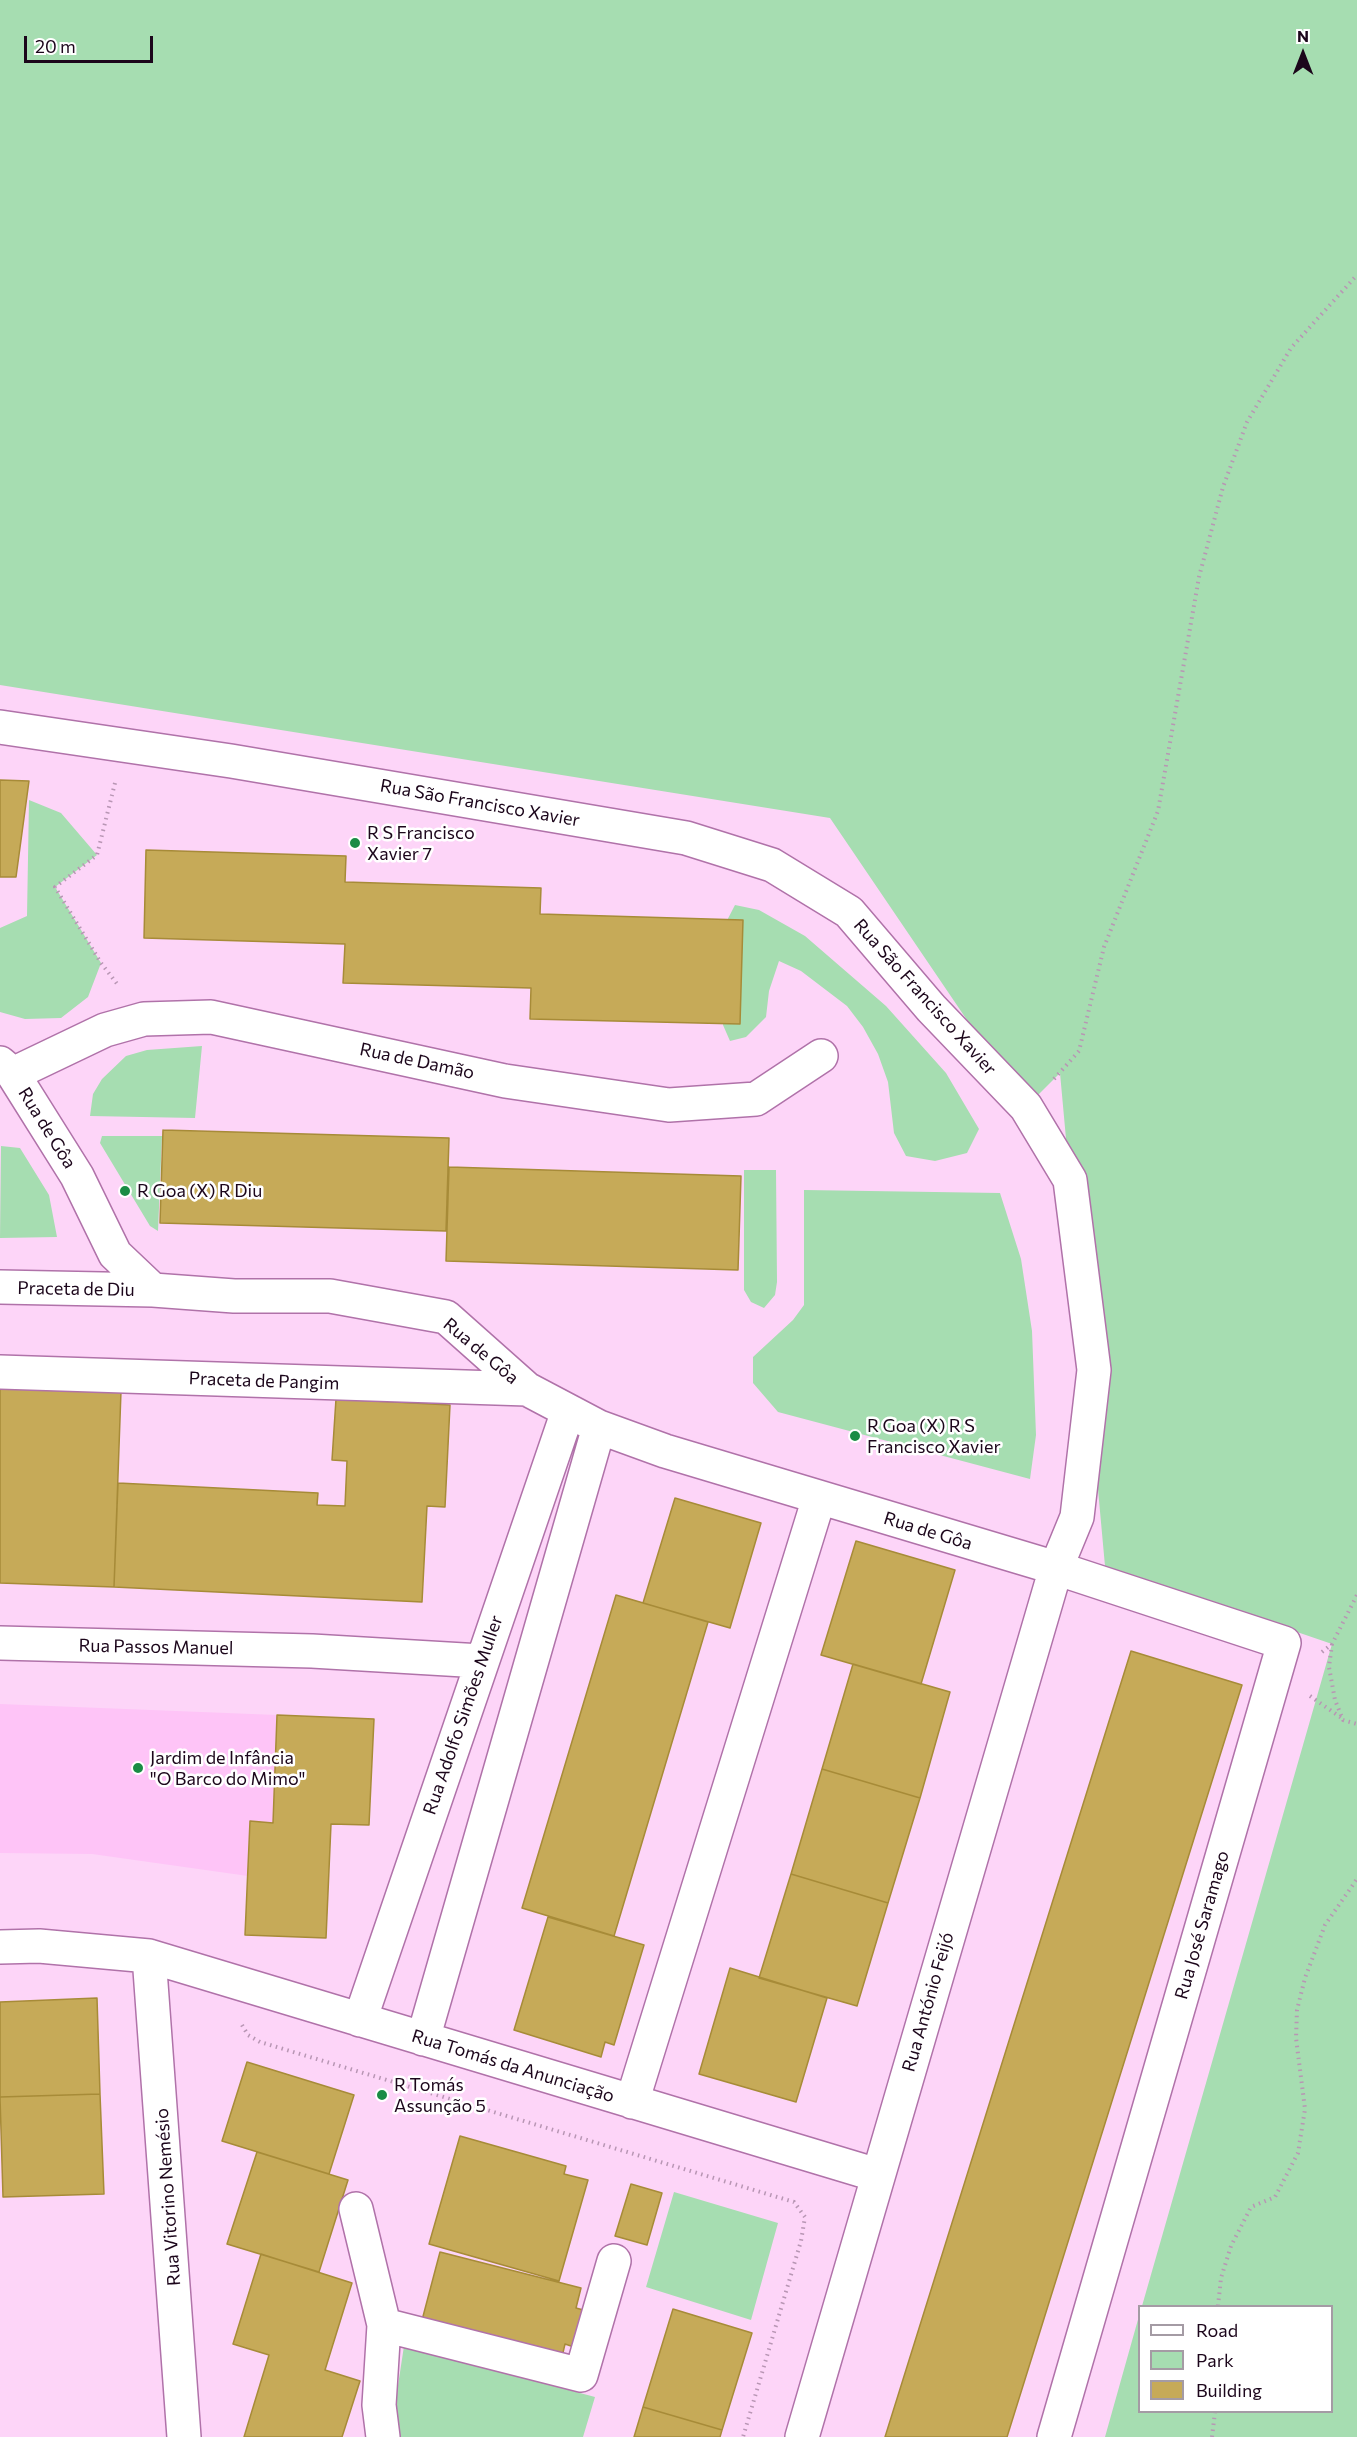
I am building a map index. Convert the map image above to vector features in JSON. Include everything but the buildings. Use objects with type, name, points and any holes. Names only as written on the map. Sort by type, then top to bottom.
[{"type":"street","name":"Rua São Francisco Xavier","points":[[0,727],[125,743],[686,838],[772,865],[849,912],[932,1008],[1026,1107],[1070,1180],[1094,1370],[1077,1517],[1056,1568]]},
{"type":"street","name":"Rua de Damão","points":[[7,1069],[105,1030],[144,1019],[211,1017],[506,1081],[669,1105],[756,1098],[821,1056]]},
{"type":"street","name":"Rua de Gôa","points":[[7,1069],[77,1176],[115,1254],[153,1290],[234,1296],[330,1296],[446,1317],[527,1389],[599,1427],[665,1451],[1056,1568]]},
{"type":"street","name":"Praceta de Diu","points":[[0,1287],[153,1290]]},
{"type":"street","name":"Praceta de Pangim","points":[[0,1372],[527,1389]]},
{"type":"street","name":"Rua Adolfo Simões Muller","points":[[360,2020],[568,1411]]},
{"type":"street","points":[[423,2039],[599,1427]]},
{"type":"street","points":[[632,2102],[819,1498]]},
{"type":"street","name":"Rua António Feijó","points":[[802,2437],[1056,1568]]},
{"type":"street","name":"Rua José Saramago","points":[[1054,2437],[1284,1643],[1056,1568]]},
{"type":"street","name":"Rua Passos Manuel","points":[[0,1643],[312,1651],[482,1661]]},
{"type":"street","name":"Rua Tomás da Anunciação","points":[[0,1947],[39,1946],[149,1956],[877,2175]]},
{"type":"street","name":"Rua Vitorino Nemésio","points":[[149,1956],[184,2437]]},
{"type":"street","points":[[356,2209],[384,2325],[379,2405],[383,2437]]},
{"type":"street","points":[[384,2325],[581,2375],[614,2261]]},
{"type":"path","points":[[1026,1107],[1079,1052],[1104,947],[1158,811],[1199,577],[1223,487],[1247,422],[1291,348],[1357,275]]},
{"type":"path","points":[[125,743],[97,855],[55,887],[101,963],[144,1019]]},
{"type":"path","points":[[1332,1644],[1329,1667],[1335,1700],[1343,1719],[1357,1724]]},
{"type":"path","points":[[1218,2305],[1221,2278],[1231,2246],[1251,2207],[1275,2197],[1298,2153],[1305,2109],[1296,2038],[1297,2010],[1305,1978],[1325,1925],[1357,1879]]},
{"type":"path","points":[[238,2019],[248,2035],[260,2042],[794,2202],[805,2217],[801,2241],[743,2437]]},
{"type":"path","points":[[1212,2437],[1215,2413]]},
{"type":"shaded area","name":"Jardim de Infância \"O Barco do Mimo\"","points":[[0,1704],[277,1715],[273,1823],[250,1822],[248,1876],[92,1854],[0,1853]]},
{"type":"green space","points":[[0,0],[1357,0],[1357,2437],[1105,2437],[1138,2320],[1138,2413],[1333,2413],[1333,2305],[1142,2305],[1332,1644],[1105,1566],[1060,1073],[1026,1107],[830,818],[0,685]]},
{"type":"green space","points":[[29,800],[61,813],[97,855],[55,887],[101,963],[88,997],[61,1018],[25,1019],[0,1012],[0,928],[27,916]]},
{"type":"green space","points":[[735,905],[759,910],[805,936],[886,1006],[946,1073],[979,1129],[967,1153],[935,1161],[906,1156],[894,1133],[888,1082],[878,1054],[863,1027],[847,1006],[801,971],[779,961],[769,991],[766,1017],[746,1037],[730,1041],[723,1025],[720,934]]},
{"type":"green space","points":[[202,1046],[195,1118],[90,1116],[93,1094],[102,1079],[126,1056],[147,1050]]},
{"type":"green space","points":[[102,1136],[162,1136],[158,1231],[150,1226],[100,1143]]},
{"type":"green space","points":[[1,1146],[20,1148],[49,1195],[57,1237],[0,1238]]},
{"type":"green space","points":[[744,1170],[776,1170],[777,1282],[775,1295],[764,1308],[751,1302],[744,1290]]},
{"type":"green space","points":[[804,1190],[1000,1193],[1021,1259],[1032,1331],[1036,1435],[1030,1479],[778,1412],[753,1383],[753,1357],[793,1320],[804,1305]]},
{"type":"green space","points":[[674,2192],[778,2223],[751,2320],[646,2287]]},
{"type":"green space","points":[[404,2346],[595,2397],[583,2437],[399,2437],[395,2405]]},
{"type":"place","name":"R S Francisco Xavier 7","points":[[355,843]]},
{"type":"place","name":"R Goa (X) R Diu","points":[[125,1191]]},
{"type":"place","name":"R Goa (X) R S Francisco Xavier","points":[[855,1436]]},
{"type":"place","name":"Jardim de Infância \"O Barco do Mimo\"","points":[[138,1768]]},
{"type":"place","name":"R Tomás Assunção 5","points":[[382,2095]]}]
